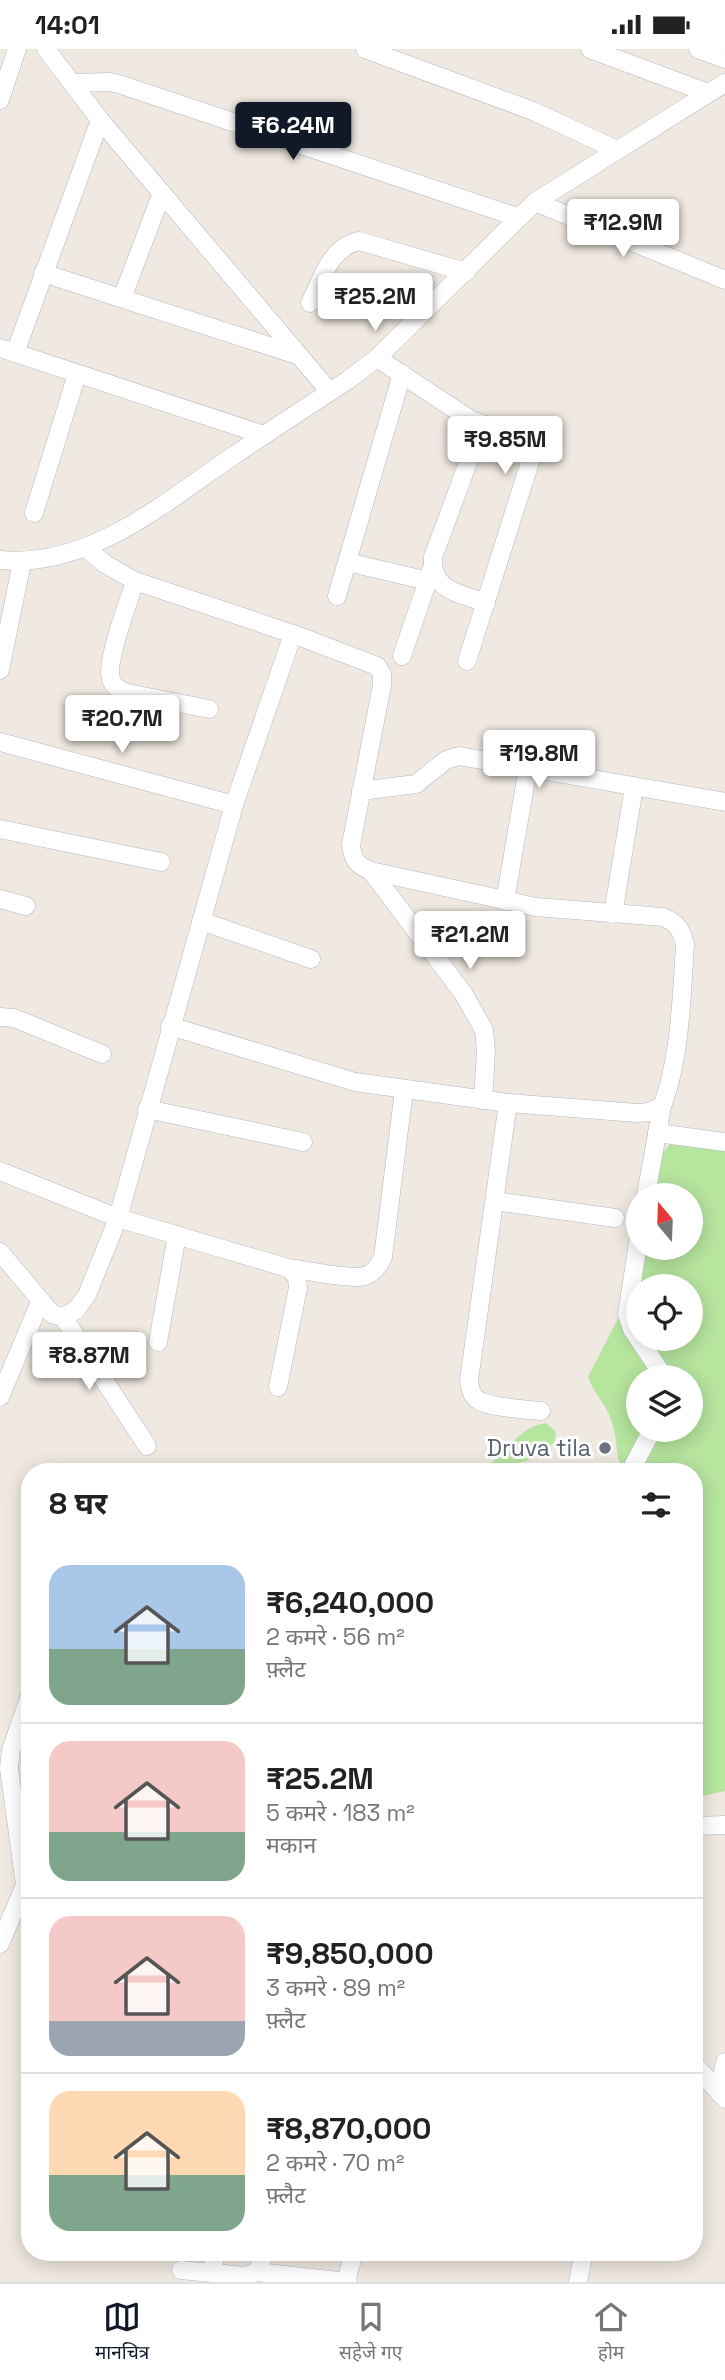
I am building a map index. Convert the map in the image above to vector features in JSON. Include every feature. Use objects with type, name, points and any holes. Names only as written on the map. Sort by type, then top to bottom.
[{"type":"street","points":[[0,100],[15,49]]},
{"type":"street","points":[[46,49],[100,120],[330,392]]},
{"type":"street","points":[[365,49],[533,111],[615,149]]},
{"type":"street","points":[[590,49],[708,93]]},
{"type":"street","points":[[698,49],[725,59]]},
{"type":"street","points":[[72,83],[110,82],[122,85],[517,217]]},
{"type":"street","points":[[0,560],[22,562],[86,548],[152,511],[377,358],[535,202],[615,149],[725,83]]},
{"type":"street","points":[[100,120],[43,273],[7,351],[264,435]]},
{"type":"street","points":[[122,298],[162,193]]},
{"type":"street","points":[[535,202],[717,276],[725,263]]},
{"type":"street","points":[[310,303],[335,254],[346,243],[359,241],[466,272]]},
{"type":"street","points":[[43,273],[300,355]]},
{"type":"street","points":[[377,358],[456,411],[482,425],[517,436],[525,441],[531,451],[530,462],[467,661]]},
{"type":"street","points":[[34,513],[77,374]]},
{"type":"street","points":[[337,596],[401,374]]},
{"type":"street","points":[[402,656],[430,575],[433,557],[482,425]]},
{"type":"street","points":[[86,548],[135,581],[293,634],[377,666],[382,674],[351,845],[352,858],[358,866],[536,907],[663,917],[676,922],[685,944],[681,1012],[648,1183]]},
{"type":"street","points":[[0,670],[22,562]]},
{"type":"street","points":[[347,562],[430,575],[442,586],[485,603]]},
{"type":"street","points":[[135,581],[110,665],[112,683],[127,693],[209,709]]},
{"type":"street","points":[[63,1317],[76,1310],[87,1295],[118,1218],[234,805],[293,634]]},
{"type":"street","points":[[0,742],[234,805]]},
{"type":"street","points":[[361,791],[416,784],[446,759],[459,756],[725,802]]},
{"type":"street","points":[[505,901],[528,768]]},
{"type":"street","points":[[613,914],[634,787]]},
{"type":"street","points":[[0,829],[161,862]]},
{"type":"street","points":[[371,871],[463,993],[484,1030],[486,1051],[483,1100]]},
{"type":"street","points":[[0,899],[26,906]]},
{"type":"street","points":[[201,921],[311,959]]},
{"type":"street","points":[[0,1017],[14,1018],[102,1054]]},
{"type":"street","points":[[170,1026],[355,1082],[404,1090],[508,1103],[637,1113],[649,1112],[662,1106]]},
{"type":"street","points":[[0,1171],[118,1218],[288,1268],[355,1277],[373,1272],[383,1257],[404,1090]]},
{"type":"street","points":[[508,1103],[469,1380],[470,1391],[476,1399],[486,1403],[541,1411]]},
{"type":"street","points":[[147,1109],[303,1142]]},
{"type":"street","points":[[657,1133],[725,1142]]},
{"type":"street","points":[[495,1202],[615,1218]]},
{"type":"street","points":[[158,1342],[177,1235]]},
{"type":"street","points":[[0,1252],[40,1302],[52,1314],[63,1317],[147,1445]]},
{"type":"street","points":[[635,1260],[627,1314],[632,1329],[656,1365]]},
{"type":"street","points":[[278,1387],[298,1288],[297,1277],[288,1268]]},
{"type":"street","points":[[0,1397],[40,1302]]},
{"type":"street","points":[[635,1463],[646,1442]]},
{"type":"street","points":[[21,1722],[11,1750],[9,1767],[21,1804]]},
{"type":"street","points":[[703,1826],[725,1825]]},
{"type":"street","points":[[0,1944],[21,1896]]},
{"type":"street","points":[[722,2096],[725,2062]]},
{"type":"street","points":[[703,2074],[722,2096]]},
{"type":"street","points":[[212,2273],[214,2261]]},
{"type":"street","points":[[257,2272],[261,2261]]},
{"type":"street","points":[[181,2270],[236,2279],[257,2272],[347,2282],[352,2261]]},
{"type":"street","points":[[578,2282],[582,2261]]},
{"type":"green space","points":[[674,1140],[725,1146],[725,1791],[703,1796],[703,1463],[619,1463],[612,1422],[588,1377],[623,1309],[626,1298],[626,1351],[703,1351],[703,1274],[632,1274],[636,1260],[704,1260],[704,1183],[655,1183],[662,1153]]},
{"type":"green space","points":[[546,1423],[556,1432],[554,1443],[527,1461],[491,1463],[522,1433]]},
{"type":"place","name":"Druva tila","points":[[605,1448]]}]
